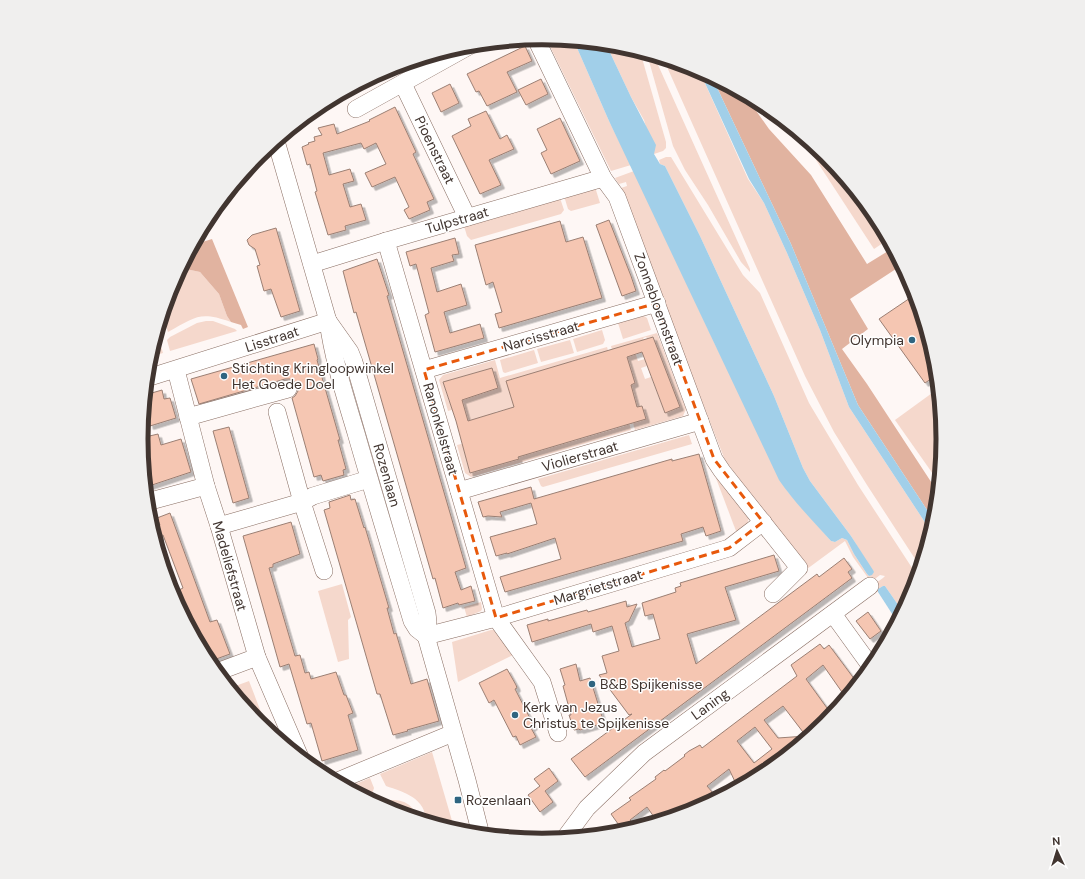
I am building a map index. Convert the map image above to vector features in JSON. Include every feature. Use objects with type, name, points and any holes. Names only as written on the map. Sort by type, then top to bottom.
[{"type":"street","name":"Zonnebloemstraat","points":[[539,45],[603,178],[617,197],[714,459],[799,568],[773,594]]},
{"type":"street","points":[[356,109],[453,56]]},
{"type":"street","name":"Pioenstraat","points":[[403,84],[467,217]]},
{"type":"street","name":"Rozenlaan","points":[[278,147],[328,321],[337,368],[412,621],[426,636]]},
{"type":"street","name":"Tulpstraat","points":[[312,264],[603,178]]},
{"type":"street","name":"Ranonkelstraat","points":[[386,241],[496,618],[542,682],[558,733]]},
{"type":"street","name":"Narcisstraat","points":[[424,370],[657,303]]},
{"type":"street","name":"Rozenlaan","points":[[328,321],[350,352],[354,362],[427,613],[428,622],[426,636],[479,829]]},
{"type":"street","name":"Lisstraat","points":[[153,376],[328,321]]},
{"type":"street","name":"Madeliefstraat","points":[[176,370],[206,486],[257,657],[296,747]]},
{"type":"street","points":[[188,417],[288,389]]},
{"type":"street","points":[[278,412],[302,502],[324,571]]},
{"type":"street","name":"Violierstraat","points":[[459,491],[700,421]]},
{"type":"street","points":[[219,526],[302,502],[313,496],[369,479]]},
{"type":"street","points":[[153,500],[206,486]]},
{"type":"street","name":"Margrietstraat","points":[[426,636],[496,618],[729,548],[763,522]]},
{"type":"street","name":"Laning","points":[[568,833],[587,808],[644,753],[870,586]]},
{"type":"street","points":[[833,614],[868,663]]},
{"type":"street","points":[[222,670],[257,657]]},
{"type":"street","points":[[342,779],[453,734]]},
{"type":"highlighted area","points":[[657,303],[714,459],[763,522],[729,548],[496,618],[424,370]]},
{"type":"shaded area","points":[[550,45],[576,47],[609,121],[631,165],[611,171]]},
{"type":"shaded area","points":[[609,51],[642,57],[666,142],[666,148],[663,151],[654,154],[644,120],[631,97]]},
{"type":"shaded area","points":[[648,59],[657,62],[750,269],[750,272],[741,262],[708,205],[685,170],[673,146]]},
{"type":"shaded area","points":[[666,65],[703,80],[748,179],[764,203],[787,253],[820,330],[849,407],[927,526],[924,542],[917,562],[834,432],[805,376]]},
{"type":"shaded area","points":[[716,86],[752,105],[769,129],[811,175],[867,264],[889,251],[896,265],[897,268],[850,299],[868,329],[842,349],[867,384],[934,487],[929,514],[858,405],[791,244]]},
{"type":"shaded area","points":[[808,148],[839,179],[871,220],[884,242],[874,249]]},
{"type":"shaded area","points":[[666,157],[671,157],[743,275],[760,293],[809,403],[858,485],[914,571],[899,607],[885,586],[878,589],[878,592],[873,585],[885,576],[880,575],[871,582],[853,557],[845,541],[807,569],[725,460],[669,318],[621,188],[627,186],[626,182],[619,184],[615,178],[634,171],[715,344],[788,492],[831,541],[835,542],[842,538],[847,540],[867,574],[869,576],[873,572],[851,536],[810,481],[803,468],[774,396],[700,236],[665,166],[660,164],[659,160]]},
{"type":"shaded area","points":[[595,187],[600,203],[571,211],[568,209],[564,196]]},
{"type":"shaded area","points":[[560,198],[564,210],[561,214],[471,240],[467,236],[464,226]]},
{"type":"shaded area","points":[[212,239],[248,327],[243,329],[241,325],[231,322],[227,316],[219,294],[200,272],[187,269],[201,243]]},
{"type":"shaded area","points":[[187,269],[200,272],[219,294],[227,316],[231,322],[204,316],[192,319],[168,332],[165,324]]},
{"type":"shaded area","points":[[644,316],[647,318],[651,330],[623,339],[618,323]]},
{"type":"shaded area","points":[[213,321],[237,331],[170,351],[167,340],[170,337],[197,323]]},
{"type":"shaded area","points":[[602,330],[605,340],[603,344],[577,352],[573,339]]},
{"type":"shaded area","points":[[657,333],[686,409],[683,416],[635,430],[633,423],[646,418],[642,406],[629,410],[615,363],[628,359],[625,347],[612,350],[611,346]],"holes":[[[653,337],[679,407],[665,413],[651,377],[645,379],[641,368],[647,366],[645,359],[638,361],[635,352],[644,340],[643,338]]]},
{"type":"shaded area","points":[[570,340],[574,353],[541,362],[537,349]]},
{"type":"shaded area","points":[[160,343],[160,343],[163,353],[158,355]]},
{"type":"shaded area","points":[[607,347],[619,386],[579,360],[507,381],[515,407],[495,412],[498,423],[470,429],[464,407],[448,411],[439,380],[443,375],[495,360],[500,378]],"holes":[[[492,368],[483,385],[485,393],[481,394],[479,387],[461,397],[449,401],[443,382]]]},
{"type":"shaded area","points":[[534,350],[538,363],[505,373],[503,372],[500,360]]},
{"type":"shaded area","points":[[934,391],[937,440],[935,477],[895,420]]},
{"type":"shaded area","points":[[624,404],[631,430],[471,477],[465,473],[457,445]],"holes":[[[621,411],[625,426],[529,454]],[[514,444],[519,459],[470,473],[466,458]]]},
{"type":"shaded area","points":[[689,435],[692,444],[543,487],[538,479]]},
{"type":"shaded area","points":[[714,473],[749,518],[746,527],[739,534],[736,531]]},
{"type":"shaded area","points":[[342,584],[351,617],[348,620],[349,659],[338,662],[318,591]]},
{"type":"shaded area","points":[[481,602],[481,611],[467,617],[464,607]]},
{"type":"shaded area","points":[[495,630],[513,655],[458,682],[452,642]]},
{"type":"shaded area","points":[[249,681],[263,717],[246,700],[235,686]]},
{"type":"shaded area","points":[[432,752],[453,823],[425,816],[422,807],[413,797],[386,786],[380,774]]},
{"type":"shaded area","points":[[370,778],[374,788],[372,795],[353,785]]},
{"type":"shaded area","points":[[391,800],[404,802],[411,806],[414,812],[392,804],[387,802]]},
{"type":"water","points":[[576,47],[609,51],[656,145],[654,154],[660,164],[665,166],[700,236],[774,396],[803,468],[810,481],[851,536],[873,570],[874,572],[872,575],[869,576],[867,574],[847,540],[842,538],[835,542],[831,541],[797,504],[779,480],[609,121]]},
{"type":"water","points":[[704,80],[716,86],[791,244],[858,405],[929,514],[927,526],[849,407],[820,330],[787,253],[764,203],[749,179]]},
{"type":"water","points":[[885,586],[899,607],[894,617],[878,592],[878,589]]},
{"type":"building","points":[[525,46],[532,61],[507,72],[517,92],[487,106],[479,91],[476,92],[467,74]]},
{"type":"building","points":[[541,79],[548,94],[526,105],[518,90]]},
{"type":"building","points":[[450,84],[459,103],[441,112],[432,93]]},
{"type":"building","points":[[395,107],[416,152],[413,154],[434,199],[427,202],[430,210],[409,219],[404,210],[409,207],[395,177],[372,187],[365,173],[386,164],[376,143],[364,149],[361,143],[323,153],[329,175],[350,169],[354,181],[343,184],[350,207],[361,204],[366,220],[345,226],[346,230],[328,235],[315,192],[317,191],[310,164],[307,165],[302,147],[315,141],[314,137],[322,135],[318,128],[334,124],[337,134],[370,121],[369,120]]},
{"type":"building","points":[[486,111],[500,139],[507,135],[514,149],[489,160],[501,185],[480,194],[452,136],[471,126],[468,119]]},
{"type":"building","points":[[560,118],[580,161],[551,174],[541,153],[547,150],[537,129]]},
{"type":"building","points":[[609,220],[636,291],[622,296],[596,225]]},
{"type":"building","points":[[560,221],[566,242],[583,237],[602,298],[499,328],[495,314],[502,312],[493,282],[486,285],[475,245]]},
{"type":"building","points":[[276,228],[300,311],[281,317],[271,289],[264,291],[257,266],[260,265],[255,249],[249,245],[247,240],[252,235]]},
{"type":"building","points":[[455,238],[459,254],[452,255],[454,261],[431,268],[437,292],[461,284],[467,305],[444,312],[450,333],[480,324],[484,338],[435,352],[425,315],[429,313],[416,264],[410,266],[406,252]]},
{"type":"building","points":[[377,259],[389,295],[387,296],[466,568],[455,572],[461,590],[471,586],[475,601],[459,605],[458,603],[443,608],[435,578],[433,579],[356,312],[354,313],[343,271]]},
{"type":"building","name":"Olympia","points":[[910,298],[924,337],[932,378],[925,383],[879,319]]},
{"type":"building","points":[[653,337],[680,407],[665,413],[642,352],[627,357],[635,383],[631,385],[637,407],[642,406],[646,419],[518,457],[519,459],[470,473],[456,421],[443,382],[492,368],[498,388],[462,400],[468,421],[514,407],[506,381]]},
{"type":"building","points":[[314,344],[317,360],[340,440],[338,440],[346,469],[343,470],[344,475],[323,481],[321,475],[314,477],[292,398],[298,391],[295,382],[290,379],[285,379],[199,404],[191,379]]},
{"type":"building","points":[[162,390],[164,399],[170,398],[176,418],[150,426],[149,421],[151,393]]},
{"type":"building","points":[[229,427],[249,498],[233,503],[213,431]]},
{"type":"building","points":[[158,434],[161,445],[181,439],[191,472],[151,485],[148,436]]},
{"type":"building","points":[[699,454],[721,531],[706,536],[703,527],[681,534],[683,541],[505,592],[500,577],[561,559],[555,538],[507,554],[496,556],[490,537],[537,524],[531,503],[500,512],[502,517],[483,517],[478,502],[531,487],[534,499],[672,459],[672,461]]},
{"type":"building","points":[[350,495],[351,500],[355,499],[364,528],[365,527],[389,608],[387,608],[394,634],[396,633],[411,684],[427,679],[439,721],[393,735],[380,694],[377,694],[324,510],[330,508],[329,502]]},
{"type":"building","points":[[170,513],[210,622],[217,620],[230,654],[214,660],[201,637],[178,590],[183,588],[163,535],[160,536],[158,526],[160,525],[157,518]]},
{"type":"building","points":[[291,522],[300,554],[273,564],[273,567],[269,568],[295,656],[300,655],[305,673],[309,672],[311,679],[336,672],[344,695],[346,695],[353,713],[348,715],[358,750],[322,761],[311,723],[307,724],[289,664],[280,667],[243,536]]},
{"type":"building","points":[[774,555],[779,571],[725,587],[736,620],[687,634],[696,664],[817,574],[819,577],[844,558],[852,569],[848,572],[852,578],[585,777],[571,759],[632,714],[629,715],[599,675],[607,673],[602,656],[619,651],[612,626],[593,632],[591,624],[532,642],[527,625],[548,619],[548,621],[587,610],[588,612],[626,601],[627,607],[637,604],[629,621],[625,623],[632,647],[660,639],[653,614],[645,616],[642,603],[676,592],[675,588],[681,586],[680,583]]},
{"type":"building","points":[[868,612],[881,631],[870,639],[856,621]]},
{"type":"building","points":[[820,644],[824,649],[829,645],[855,680],[844,694],[823,665],[806,679],[827,708],[841,697],[805,734],[783,706],[764,720],[778,738],[803,736],[783,752],[762,768],[736,783],[729,769],[707,786],[713,793],[694,803],[660,816],[658,814],[654,817],[647,807],[626,825],[620,826],[611,814],[631,800],[629,798],[656,779],[655,777],[685,756],[684,755],[689,751],[700,745],[702,748],[797,676],[791,665]],"holes":[[[755,727],[772,749],[754,763],[737,741]]]},
{"type":"building","points":[[576,664],[580,681],[590,678],[604,723],[580,730],[574,730],[569,715],[571,715],[560,669]]},
{"type":"building","name":"Kerk van Jezus Christus te Spijkenisse","points":[[507,669],[516,685],[517,688],[515,689],[534,726],[531,728],[536,737],[520,745],[516,736],[513,737],[494,700],[489,703],[479,683]]},
{"type":"building","points":[[549,768],[558,781],[545,791],[553,802],[540,812],[528,795],[540,786],[534,779]]},
{"type":"place","name":"Olympia","points":[[912,340]]},
{"type":"place","name":"Stichting Kringloopwinkel Het Goede Doel","points":[[224,376]]},
{"type":"place","name":"B&B Spijkenisse","points":[[592,684]]},
{"type":"place","name":"Kerk van Jezus Christus te Spijkenisse","points":[[515,715]]},
{"type":"place","name":"Rozenlaan","points":[[458,800]]}]
